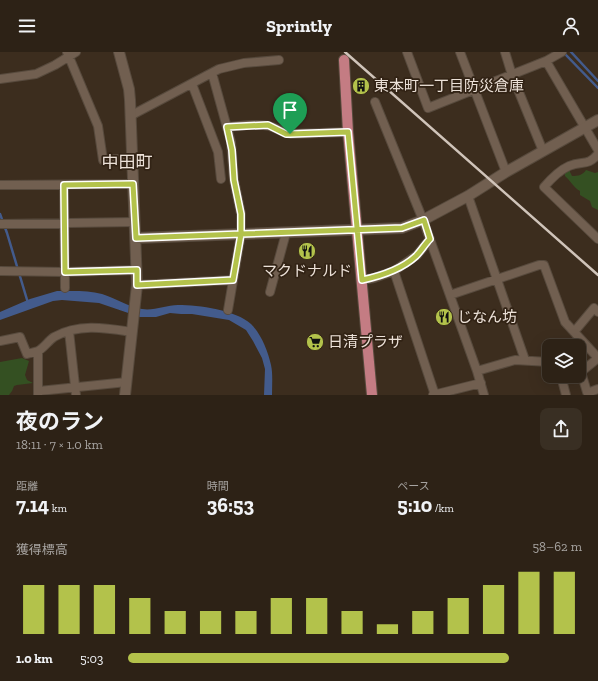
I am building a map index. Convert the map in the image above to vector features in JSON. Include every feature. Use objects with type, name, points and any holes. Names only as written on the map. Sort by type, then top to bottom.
[{"type":"main road","points":[[344,60],[348,132],[372,395]]},
{"type":"street","points":[[119,52],[129,89],[137,270],[136,306],[126,395]]},
{"type":"street","points":[[406,52],[428,108],[546,61],[562,52]]},
{"type":"street","points":[[460,52],[506,172]]},
{"type":"street","points":[[505,52],[512,75],[543,151]]},
{"type":"street","points":[[0,79],[36,74],[55,65],[71,53],[98,126],[102,160],[133,158]]},
{"type":"street","points":[[130,116],[220,69],[235,65],[279,60]]},
{"type":"street","points":[[546,61],[598,150]]},
{"type":"street","points":[[212,73],[232,150],[234,180],[241,214],[241,234],[228,310]]},
{"type":"street","points":[[192,84],[218,152],[221,179]]},
{"type":"street","points":[[375,102],[424,220],[484,395]]},
{"type":"street","points":[[136,238],[402,228],[424,220],[468,196],[506,172],[598,120]]},
{"type":"street","points":[[227,127],[268,125],[286,134],[348,132]]},
{"type":"street","points":[[598,154],[590,162],[577,164],[564,169],[544,187],[598,239]]},
{"type":"street","points":[[0,185],[133,184]]},
{"type":"street","points":[[64,185],[65,288]]},
{"type":"street","points":[[468,196],[525,360]]},
{"type":"street","points":[[0,224],[135,222]]},
{"type":"street","points":[[270,292],[286,232]]},
{"type":"street","points":[[362,280],[374,278],[394,271],[417,255],[430,239]]},
{"type":"street","points":[[450,295],[539,265],[544,265],[565,322],[598,358],[586,367]]},
{"type":"street","points":[[0,271],[65,272],[137,270]]},
{"type":"street","points":[[394,271],[434,395],[481,383]]},
{"type":"street","points":[[137,285],[233,280]]},
{"type":"street","points":[[574,332],[594,308],[598,312]]},
{"type":"street","points":[[0,341],[20,337],[27,354],[38,352],[52,338],[69,331],[86,328],[98,328],[132,332]]},
{"type":"street","points":[[69,331],[75,391]]},
{"type":"street","points":[[38,352],[39,393],[75,391],[127,382]]},
{"type":"street","points":[[477,371],[507,361],[525,360],[542,361]]},
{"type":"street","points":[[563,383],[566,395]]},
{"type":"street","points":[[584,383],[587,392],[598,389]]},
{"type":"green space","points":[[570,169],[572,176],[580,175],[586,170],[595,173],[598,172],[598,210],[592,207],[590,201],[580,195],[580,191],[565,176],[565,172]]},
{"type":"green space","points":[[22,358],[29,361],[25,375],[27,380],[33,383],[14,386],[9,395],[0,395],[0,362]]},
{"type":"water","points":[[57,291],[97,293],[142,309],[187,305],[217,309],[236,315],[251,324],[264,343],[272,368],[272,395],[264,395],[265,369],[262,358],[253,341],[246,330],[229,320],[192,314],[170,313],[156,317],[140,317],[99,303],[62,300],[53,301],[0,320],[0,312],[30,299]]},
{"type":"waterway","points":[[563,52],[598,88]]},
{"type":"waterway","points":[[571,52],[598,81]]},
{"type":"waterway","points":[[0,214],[28,303]]},
{"type":"railway","points":[[345,52],[598,275]]},
{"type":"place","name":"東本町一丁目防災倉庫","points":[[361,86]]},
{"type":"place","name":"マクドナルド","points":[[307,251]]},
{"type":"place","name":"じなん坊","points":[[444,317]]},
{"type":"place","name":"日清プラザ","points":[[315,342]]},
{"type":"district","name":"中田町","points":[[127,162]]},
{"type":"route","points":[[290,134],[286,134],[268,125],[227,127],[231,142],[234,180],[241,210],[241,234],[136,238],[133,184],[64,185],[65,272],[137,270],[137,285],[233,280],[241,234],[357,229],[377,230],[402,228],[424,220],[430,239],[417,255],[394,271],[374,278],[362,280],[357,229],[348,132],[290,134]]}]
